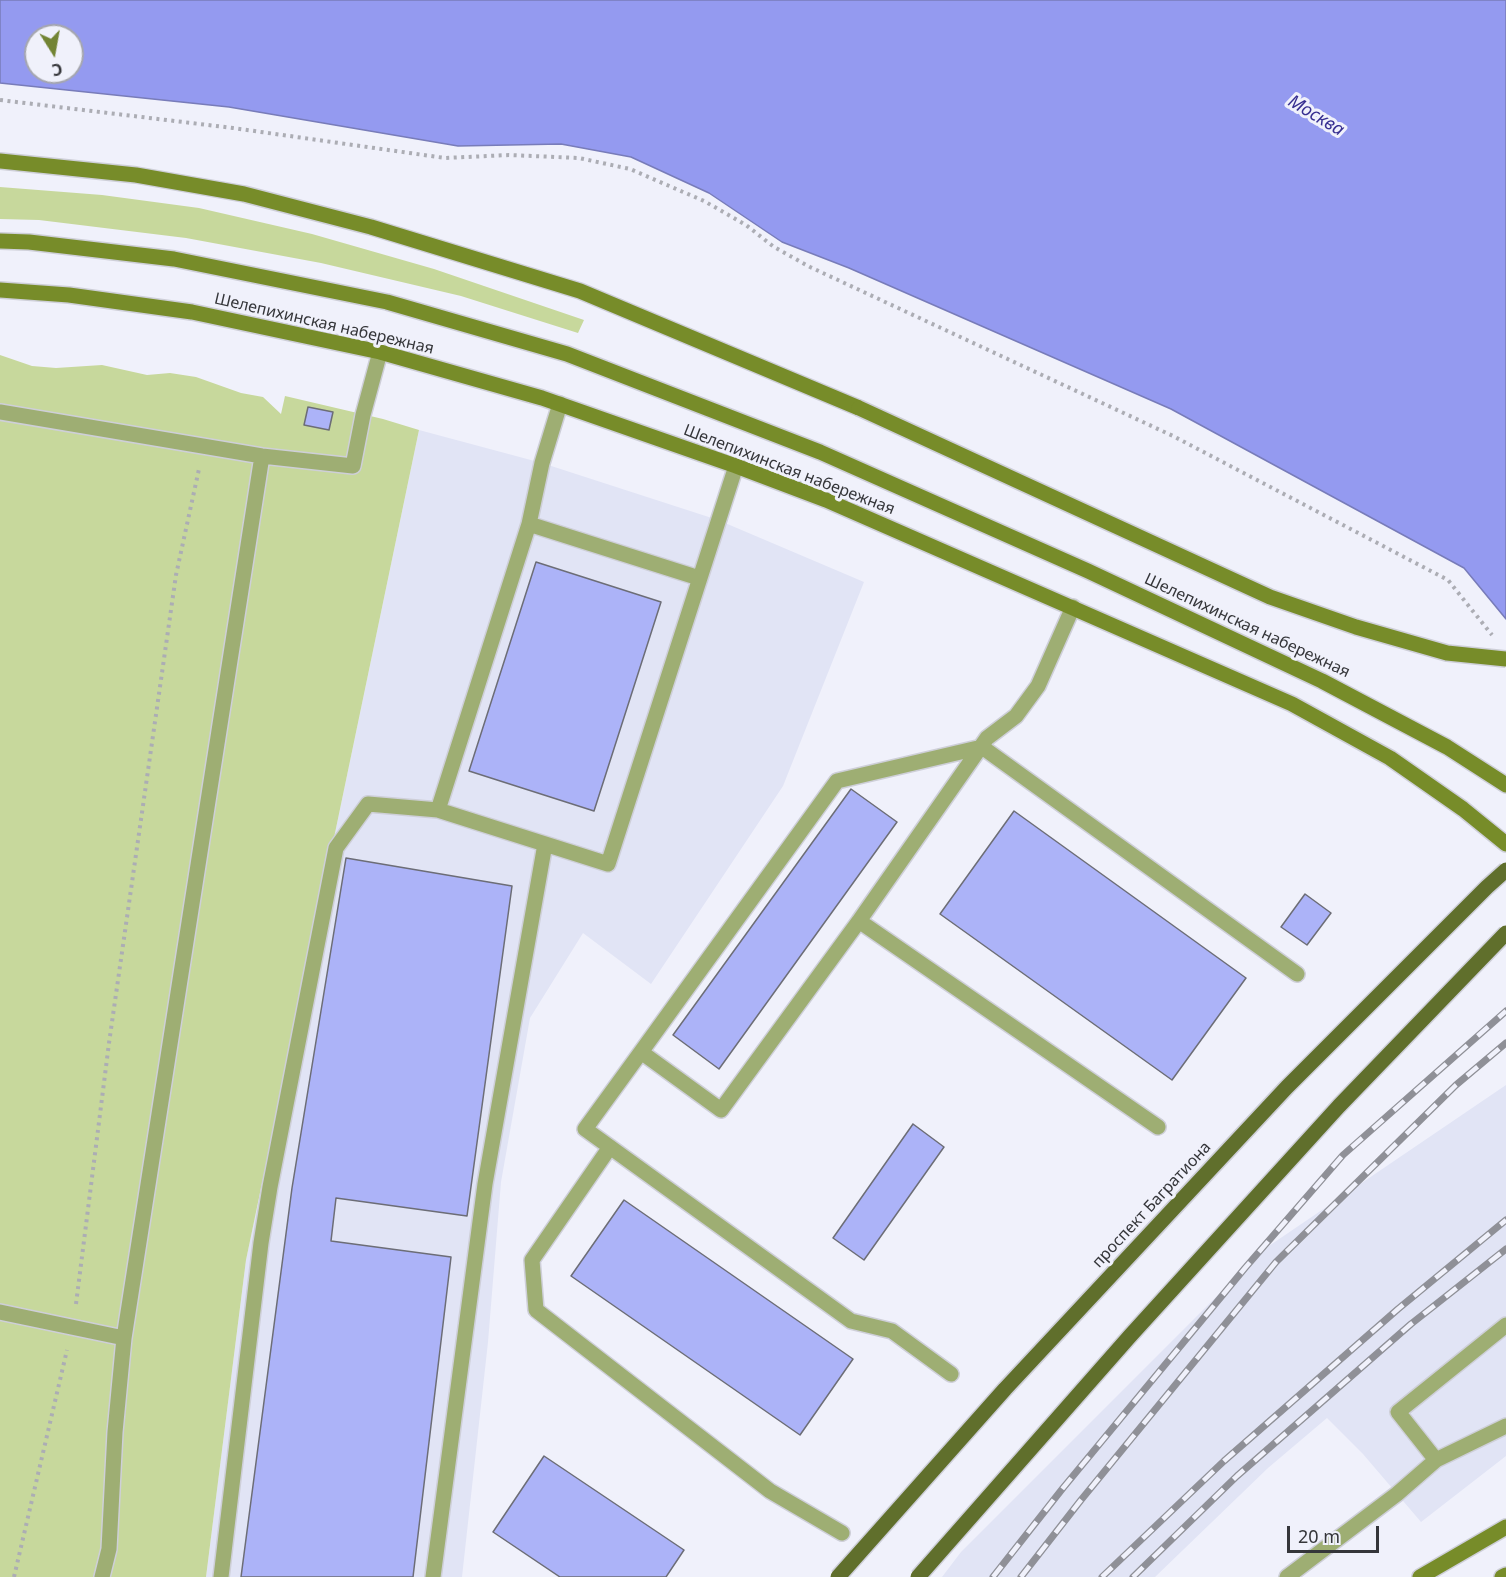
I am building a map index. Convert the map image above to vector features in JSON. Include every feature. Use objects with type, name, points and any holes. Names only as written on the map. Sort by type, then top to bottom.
[{"type":"main road","points":[[0,161],[136,175],[244,194],[371,226],[580,291],[859,408],[1270,597],[1356,627],[1447,653],[1506,659]]},
{"type":"main road","name":"Шелепихинская набережная","points":[[0,241],[29,242],[174,259],[387,302],[567,354],[820,452],[1088,571],[1322,681],[1447,747],[1506,785]]},
{"type":"main road","name":"Шелепихинская набережная","points":[[0,290],[69,295],[192,312],[380,352],[560,404],[736,466],[826,500],[1292,704],[1390,758],[1463,808],[1506,844]]},
{"type":"main road","name":"проспект Багратиона","points":[[838,1577],[1013,1381],[1287,1087],[1506,870]]},
{"type":"main road","points":[[918,1577],[1130,1336],[1339,1106],[1506,933]]},
{"type":"main road","points":[[1420,1577],[1506,1527]]},
{"type":"lane","points":[[0,412],[262,456],[352,466],[380,352]]},
{"type":"lane","points":[[438,810],[529,524],[542,463],[560,404]]},
{"type":"lane","points":[[102,1577],[109,1550],[124,1338],[262,456]]},
{"type":"lane","points":[[221,1577],[268,1198],[336,848],[368,804],[438,810],[608,864],[736,466]]},
{"type":"lane","points":[[529,524],[699,578]]},
{"type":"lane","points":[[641,1052],[721,1110],[859,921],[987,738],[1016,716],[1038,686],[1073,607]]},
{"type":"lane","points":[[951,1374],[892,1331],[851,1321],[585,1129],[837,781],[982,747],[1297,974]]},
{"type":"lane","points":[[433,1577],[485,1184],[545,844]]},
{"type":"lane","points":[[859,921],[1158,1127]]},
{"type":"lane","points":[[610,1147],[532,1260],[536,1311],[771,1491],[842,1533]]},
{"type":"lane","points":[[0,1312],[124,1338]]},
{"type":"lane","points":[[1436,1460],[1398,1412],[1506,1325]]},
{"type":"lane","points":[[1287,1577],[1397,1494],[1436,1460],[1506,1426]]},
{"type":"path","points":[[0,100],[233,128],[445,158],[509,154],[579,158],[630,169],[704,201],[746,225],[774,248],[810,267],[1173,436],[1448,580],[1499,643]]},
{"type":"path","points":[[14,1577],[73,1327],[109,1043],[174,586],[204,446]]},
{"type":"shaded area","points":[[419,430],[542,463],[718,520],[864,582],[783,786],[651,984],[583,933],[530,1018],[501,1182],[488,1342],[462,1577],[206,1577],[246,1260]]},
{"type":"shaded area","points":[[1506,1085],[1506,1456],[1421,1522],[1363,1454],[1327,1418],[1268,1468],[1155,1577],[942,1577],[961,1552],[1263,1250]]},
{"type":"green space","points":[[0,187],[102,195],[199,208],[312,234],[434,269],[584,320],[578,333],[461,296],[321,263],[186,238],[39,220],[0,219]]},
{"type":"green space","points":[[0,355],[32,366],[56,368],[102,365],[147,375],[170,373],[196,377],[241,393],[263,397],[281,414],[285,396],[383,419],[419,430],[246,1260],[206,1577],[0,1577]]},
{"type":"water","name":"Москва","points":[[0,0],[1506,0],[1506,619],[1464,568],[1171,409],[849,268],[782,242],[709,193],[631,157],[561,144],[458,146],[229,107],[0,83]]},
{"type":"building","points":[[308,407],[333,412],[329,430],[304,425]]},
{"type":"building","points":[[536,562],[661,602],[594,811],[469,771]]},
{"type":"building","points":[[851,789],[897,822],[719,1069],[673,1035]]},
{"type":"building","points":[[1014,811],[1246,978],[1172,1080],[940,914]]},
{"type":"building","points":[[346,858],[512,886],[467,1216],[336,1198],[331,1241],[451,1257],[413,1577],[241,1577],[292,1188]]},
{"type":"building","points":[[1305,894],[1331,913],[1307,945],[1281,927]]},
{"type":"building","points":[[913,1124],[944,1147],[864,1260],[833,1238]]},
{"type":"building","points":[[624,1200],[853,1359],[800,1435],[571,1276]]},
{"type":"building","points":[[544,1456],[684,1550],[666,1577],[560,1577],[493,1532]]},
{"type":"railway","points":[[993,1577],[1063,1488],[1245,1268],[1343,1155],[1506,1011]]},
{"type":"railway","points":[[1021,1577],[1081,1500],[1276,1262],[1456,1085],[1506,1043]]},
{"type":"railway","points":[[1102,1577],[1224,1461],[1398,1309],[1506,1220]]},
{"type":"railway","points":[[1133,1577],[1237,1476],[1411,1324],[1506,1249]]}]
